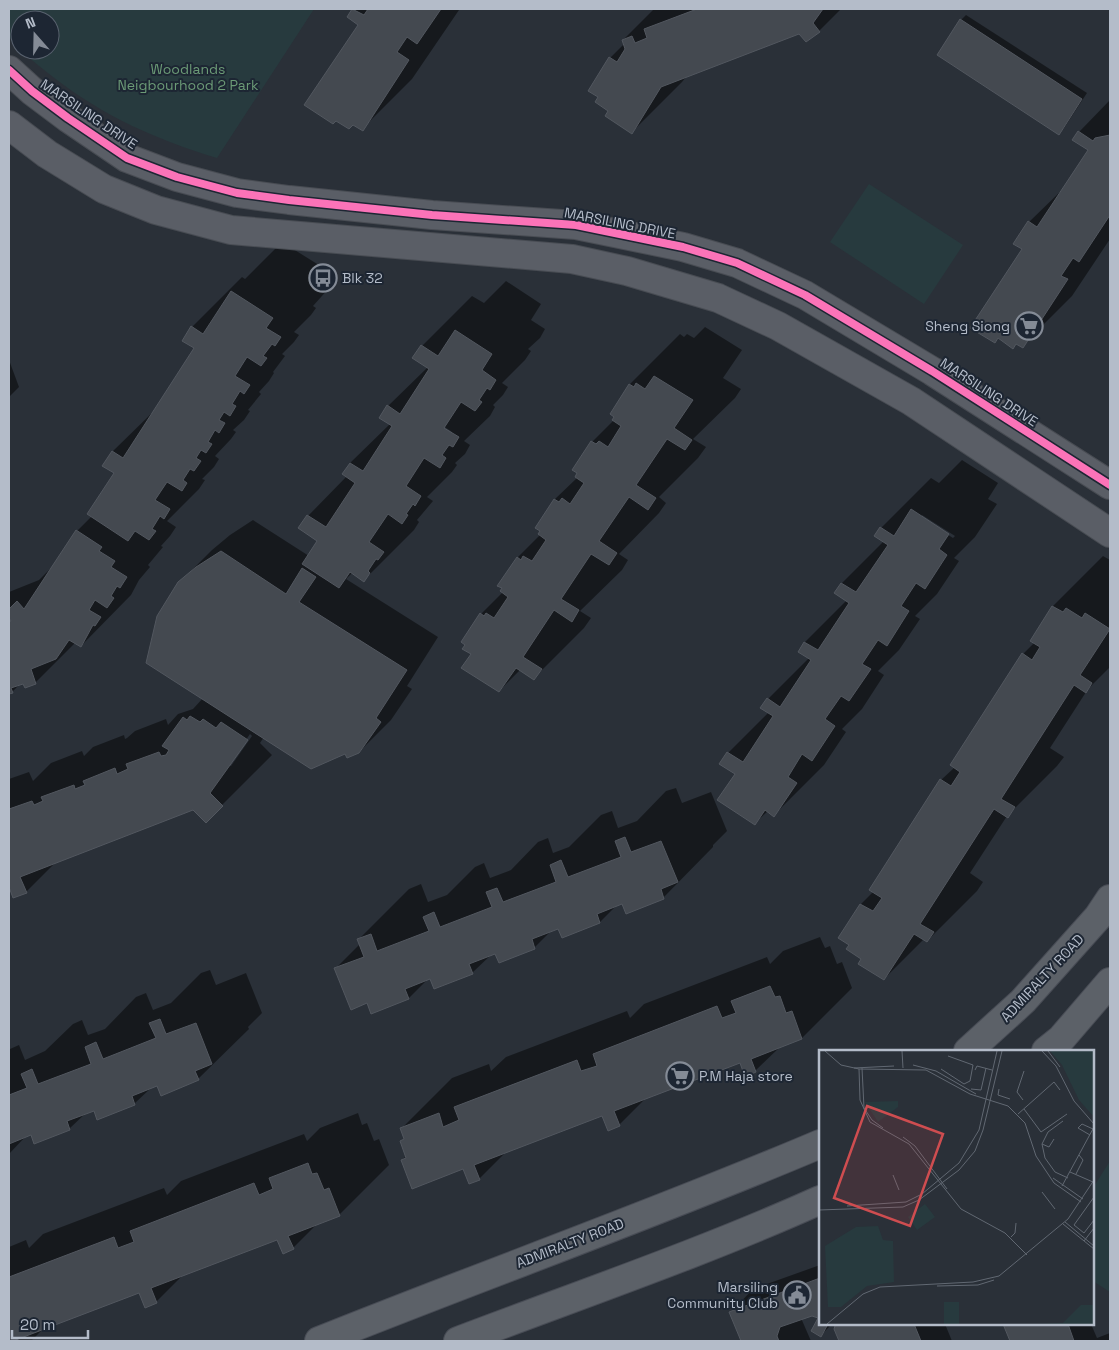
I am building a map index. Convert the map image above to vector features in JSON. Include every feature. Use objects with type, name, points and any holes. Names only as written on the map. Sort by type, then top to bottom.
[{"type":"main road","name":"ADMIRALTY ROAD","points":[[969,1050],[1023,1001],[1098,917],[1110,899]]},
{"type":"main road","points":[[1047,1050],[1061,1039],[1110,982]]},
{"type":"main road","name":"ADMIRALTY ROAD","points":[[319,1341],[415,1302],[753,1173],[819,1144]]},
{"type":"main road","points":[[458,1341],[678,1258],[819,1200]]},
{"type":"street","name":"MARSILING DRIVE","points":[[9,70],[32,91],[68,118],[127,158],[178,177],[228,190],[289,200],[432,215],[576,225],[683,247],[737,263],[814,300],[932,371],[1110,485]]},
{"type":"street","points":[[9,125],[46,154],[104,189],[156,210],[231,230],[572,259],[627,271],[718,298],[778,326],[911,401],[1110,533]]},
{"type":"green space","name":"Woodlands Neigbourhood 2 Park","points":[[9,9],[314,9],[217,158],[152,135],[111,115],[72,91],[33,60],[60,60],[60,10],[10,10],[9,37]]},
{"type":"green space","points":[[869,184],[963,245],[924,304],[830,242]]},
{"type":"green space","points":[[1110,1161],[1110,1292],[1094,1282],[1094,1186]]},
{"type":"building","points":[[352,9],[364,15],[368,9],[441,9],[417,44],[407,37],[397,52],[409,60],[363,131],[353,125],[349,129],[336,121],[333,124],[304,105],[358,25],[347,17]]},
{"type":"building","points":[[697,9],[823,9],[813,23],[820,32],[806,42],[799,34],[661,87],[632,134],[605,116],[608,111],[595,102],[598,97],[588,91],[609,57],[617,62],[625,49],[622,40],[632,36],[635,43],[647,38],[644,29]]},
{"type":"building","points":[[960,19],[1082,99],[1059,135],[937,55]]},
{"type":"building","points":[[1078,131],[1093,141],[1095,138],[1110,135],[1110,215],[1079,262],[1073,258],[1061,276],[1068,279],[1023,348],[1016,344],[1013,349],[998,338],[995,343],[970,328],[1022,249],[1013,244],[1028,221],[1037,227],[1088,150],[1072,140]]},
{"type":"building","points":[[231,291],[273,318],[266,328],[281,337],[275,346],[272,344],[263,356],[267,358],[261,366],[247,357],[235,376],[250,385],[244,394],[240,391],[232,404],[236,406],[230,416],[224,412],[219,420],[225,423],[219,433],[215,430],[208,442],[212,444],[206,453],[201,450],[196,458],[201,461],[194,471],[190,469],[183,480],[187,483],[182,491],[167,482],[155,500],[170,509],[164,519],[160,516],[152,529],[156,531],[149,540],[135,531],[128,541],[87,514],[114,473],[102,466],[112,451],[123,458],[194,348],[182,341],[191,326],[203,334]]},
{"type":"building","points":[[455,330],[492,354],[482,370],[496,380],[490,390],[487,388],[479,400],[482,402],[475,411],[461,402],[444,428],[459,437],[453,447],[449,445],[442,455],[446,458],[440,468],[424,458],[406,486],[421,496],[415,506],[413,504],[406,514],[408,515],[402,524],[388,514],[369,542],[384,552],[378,560],[376,559],[368,571],[370,573],[364,582],[350,572],[339,588],[302,564],[317,541],[298,528],[307,515],[326,527],[355,483],[342,474],[350,463],[363,471],[392,426],[379,418],[387,405],[400,414],[429,369],[412,358],[421,345],[438,356]]},
{"type":"building","points":[[654,376],[693,400],[674,428],[692,440],[685,450],[667,439],[636,485],[656,498],[648,510],[629,497],[599,541],[617,553],[609,565],[591,554],[561,599],[579,610],[572,622],[554,610],[523,657],[542,669],[534,680],[516,668],[499,692],[461,668],[471,654],[462,649],[465,645],[461,642],[480,613],[484,616],[486,613],[494,618],[508,597],[500,591],[502,588],[497,586],[517,557],[521,560],[523,556],[532,561],[546,540],[538,534],[540,531],[535,528],[554,499],[559,502],[562,498],[570,504],[584,483],[575,477],[577,473],[572,470],[591,441],[596,444],[599,441],[608,447],[621,426],[612,420],[614,417],[610,414],[629,384],[634,387],[636,383],[645,389]]},
{"type":"building","points":[[911,509],[949,534],[939,549],[947,555],[925,589],[916,583],[901,606],[909,611],[887,646],[878,640],[862,664],[871,669],[849,701],[841,696],[825,719],[835,726],[812,761],[802,754],[788,777],[797,783],[774,817],[765,810],[755,825],[717,800],[735,774],[719,764],[727,752],[743,762],[773,716],[760,708],[767,698],[780,707],[811,660],[798,652],[804,642],[818,650],[849,603],[834,593],[841,583],[856,592],[888,545],[874,536],[880,527],[894,536]]},
{"type":"building","points":[[76,530],[102,547],[99,551],[115,561],[111,567],[127,577],[120,588],[117,586],[111,596],[114,598],[107,608],[95,600],[89,610],[101,617],[95,626],[93,625],[81,647],[69,640],[56,659],[31,669],[36,684],[25,688],[23,684],[11,688],[13,693],[9,694],[9,622],[11,621],[9,609],[17,601],[24,609]]},
{"type":"building","points":[[221,551],[286,594],[302,568],[316,577],[299,602],[407,670],[376,718],[381,722],[359,753],[347,758],[345,754],[311,769],[146,663],[157,616],[178,582],[196,567]]},
{"type":"building","points":[[1052,606],[1063,612],[1066,608],[1082,618],[1085,613],[1110,629],[1080,675],[1092,683],[1086,693],[1074,685],[1001,799],[1015,807],[1008,818],[994,809],[920,924],[934,932],[927,942],[914,934],[884,980],[858,964],[861,959],[846,949],[849,945],[838,938],[860,904],[873,911],[882,898],[869,890],[940,779],[951,786],[960,772],[950,765],[1022,653],[1032,660],[1040,647],[1030,641]]},
{"type":"building","points":[[190,716],[200,722],[203,719],[216,728],[221,722],[248,740],[210,793],[223,806],[206,823],[193,810],[20,877],[27,893],[13,898],[9,887],[9,809],[32,801],[34,805],[43,801],[41,797],[74,785],[75,789],[85,785],[83,781],[115,768],[117,774],[128,769],[126,764],[159,752],[161,756],[166,755],[169,750],[162,746],[183,717],[187,720]]},
{"type":"building","points":[[625,837],[631,852],[661,841],[678,882],[661,889],[664,899],[626,914],[622,904],[597,914],[600,923],[562,938],[558,929],[532,939],[535,949],[499,963],[495,954],[469,964],[473,974],[434,989],[430,979],[405,989],[409,999],[371,1014],[367,1003],[351,1010],[334,968],[364,957],[357,939],[371,934],[377,951],[429,931],[423,917],[434,912],[440,927],[492,907],[486,892],[497,888],[503,902],[556,882],[550,865],[561,860],[568,877],[621,857],[615,841]]},
{"type":"building","points":[[770,986],[775,997],[780,996],[786,1013],[792,1011],[802,1039],[751,1059],[756,1072],[745,1077],[740,1063],[614,1111],[620,1126],[608,1131],[602,1116],[474,1165],[480,1180],[469,1184],[463,1169],[412,1189],[401,1160],[406,1158],[400,1141],[404,1139],[400,1128],[439,1113],[443,1127],[459,1120],[454,1107],[577,1060],[581,1071],[597,1066],[593,1054],[717,1006],[722,1018],[736,1013],[731,1001]]},
{"type":"building","points":[[160,1019],[166,1034],[196,1023],[212,1064],[195,1071],[199,1080],[161,1096],[157,1086],[132,1096],[135,1105],[97,1120],[94,1111],[67,1121],[70,1130],[34,1144],[31,1135],[9,1144],[9,1095],[27,1088],[21,1074],[32,1069],[38,1084],[91,1064],[85,1047],[96,1042],[103,1059],[156,1038],[149,1023]]},
{"type":"building","points":[[308,1163],[312,1174],[317,1173],[324,1190],[329,1188],[340,1216],[288,1236],[294,1249],[283,1254],[277,1240],[151,1288],[157,1303],[145,1308],[139,1293],[9,1341],[9,1277],[114,1237],[118,1248],[134,1242],[130,1231],[254,1183],[259,1195],[273,1189],[269,1178]]},
{"type":"building","name":"Marsiling Community Club","points":[[819,1278],[819,1325],[827,1325],[821,1337],[811,1331],[818,1318],[812,1316],[780,1327],[777,1336],[779,1341],[741,1341],[729,1312]]},
{"type":"building","points":[[832,1325],[914,1325],[921,1341],[839,1341],[834,1329],[835,1326]]},
{"type":"building","points":[[1003,1325],[1068,1325],[1074,1341],[1010,1341]]},
{"type":"cycle path","points":[[9,70],[32,91],[68,118],[127,158],[177,177],[237,193],[432,215],[576,225],[683,247],[737,263],[805,295],[932,371],[1110,485]]},
{"type":"place","name":"Blk 32","points":[[323,278]]},
{"type":"place","name":"Sheng Siong","points":[[1029,326]]},
{"type":"place","name":"P.M Haja store","points":[[680,1076]]},
{"type":"place","name":"Marsiling Community Club","points":[[797,1295]]}]
